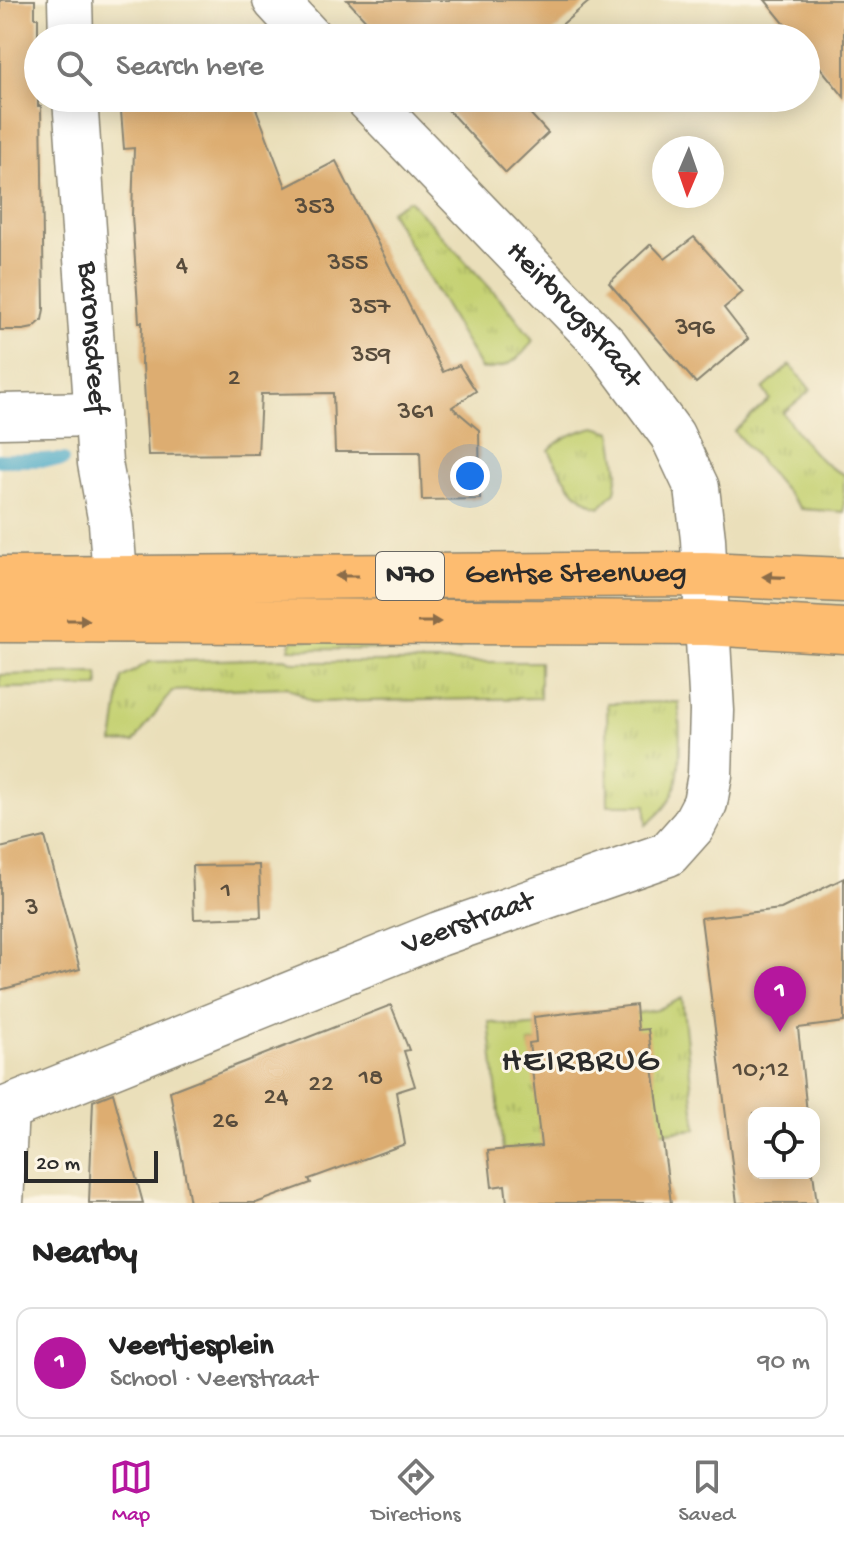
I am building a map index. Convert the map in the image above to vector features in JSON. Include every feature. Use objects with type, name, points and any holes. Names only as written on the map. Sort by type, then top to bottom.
[{"type":"main road","name":"Gentse Steenweg","points":[[115,577],[705,574],[844,580]]},
{"type":"main road","name":"N70","points":[[0,579],[115,577]]},
{"type":"main road","name":"Gentse Steenweg","points":[[0,620],[707,623],[844,631]]},
{"type":"street","points":[[70,0],[71,24]]},
{"type":"street","points":[[275,0],[297,24]]},
{"type":"street","name":"Baronsdreef","points":[[76,112],[100,463],[111,523],[115,577]]},
{"type":"street","name":"Heirbrugstraat","points":[[380,112],[606,346],[672,435],[697,488],[705,574]]},
{"type":"street","points":[[0,416],[97,414]]},
{"type":"street","name":"Veerstraat","points":[[3,1109],[439,934],[668,854],[693,826],[705,803],[710,775],[712,711],[705,574]]},
{"type":"street","points":[[1,1203],[3,1109]]},
{"type":"green space","points":[[409,200],[511,311],[533,340],[512,362],[498,368],[481,369],[390,211]]},
{"type":"green space","points":[[790,365],[811,390],[783,413],[817,457],[844,474],[844,512],[801,509],[734,431],[770,399],[763,389]]},
{"type":"green space","points":[[595,427],[612,432],[618,472],[615,492],[600,507],[576,492],[549,450],[570,435]]},
{"type":"green space","points":[[460,639],[460,650],[289,649],[292,640]]},
{"type":"green space","points":[[285,658],[294,662],[540,662],[540,698],[313,702],[287,687],[172,691],[134,742],[113,743],[122,678],[149,662]]},
{"type":"green space","points":[[98,673],[99,687],[0,688],[0,675]]},
{"type":"green space","points":[[679,702],[677,781],[666,805],[646,825],[646,805],[608,805],[607,703]]},
{"type":"green space","points":[[682,998],[696,1129],[646,1134],[631,1014],[657,1010]]},
{"type":"green space","points":[[489,1022],[518,1027],[541,1025],[543,1041],[529,1043],[555,1144],[503,1150]]},
{"type":"building","points":[[0,0],[35,0],[38,24],[24,24],[24,112],[41,112],[44,309],[42,320],[33,328],[0,330]]},
{"type":"building","points":[[347,0],[591,0],[563,24],[369,24]]},
{"type":"building","points":[[765,0],[844,0],[844,97],[820,67],[820,24],[785,24]]},
{"type":"building","points":[[121,112],[257,112],[286,187],[336,161],[443,372],[459,365],[476,391],[452,407],[479,430],[480,499],[422,500],[420,452],[335,452],[333,393],[261,394],[258,454],[148,455],[141,364],[142,322],[139,322],[132,215],[134,148],[124,149]]},
{"type":"building","points":[[450,112],[529,112],[548,133],[506,173]]},
{"type":"building","points":[[694,237],[743,292],[724,308],[748,339],[696,383],[609,283],[651,244],[665,259]]},
{"type":"building","points":[[45,837],[80,969],[0,990],[0,848]]},
{"type":"building","points":[[259,865],[261,917],[194,919],[192,866]]},
{"type":"building","points":[[844,878],[844,1022],[798,1028],[806,1107],[748,1107],[748,1179],[814,1179],[817,1203],[737,1203],[701,918],[781,909]]},
{"type":"building","points":[[391,1005],[409,1050],[404,1051],[415,1086],[396,1092],[405,1144],[309,1179],[311,1183],[256,1203],[190,1203],[170,1091]]},
{"type":"building","points":[[636,1005],[638,1030],[648,1029],[671,1203],[507,1203],[505,1185],[492,1187],[488,1151],[541,1146],[529,1043],[536,1042],[534,1017]]},
{"type":"building","points":[[113,1093],[143,1203],[89,1203],[93,1101]]},
{"type":"waterway","points":[[0,460],[62,460]]},
{"type":"place","name":"Veertjesplein","points":[[780,1032]]},
{"type":"district","name":"HEIRBRUG","points":[[581,1063]]}]
